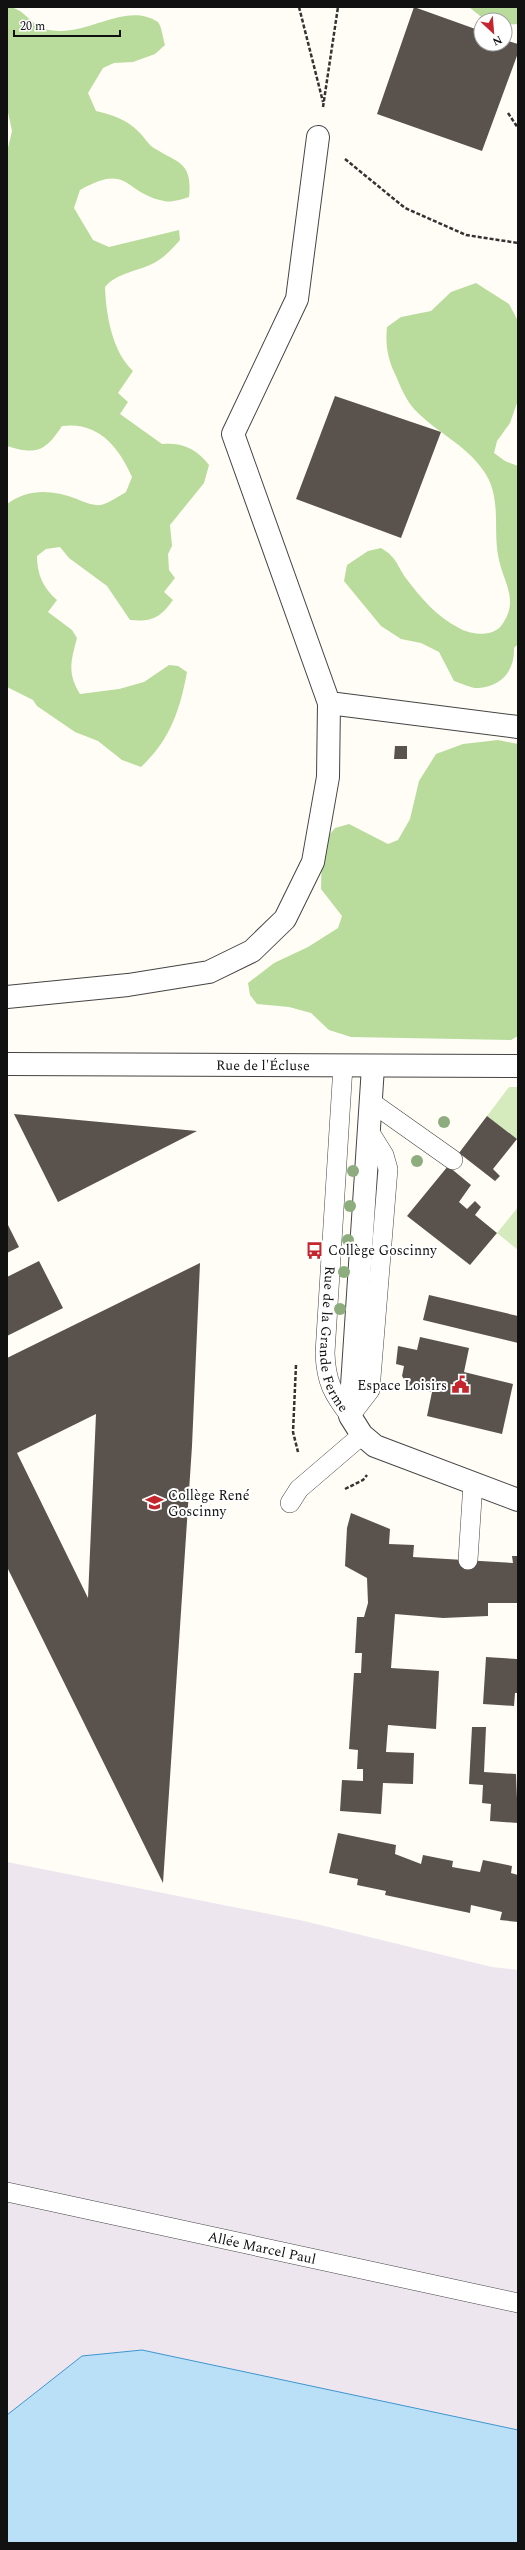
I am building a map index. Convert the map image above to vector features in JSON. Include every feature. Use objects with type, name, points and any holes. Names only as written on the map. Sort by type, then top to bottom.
[{"type":"street","points":[[7,997],[128,985],[209,972],[252,951],[285,919],[313,862],[328,777],[329,703],[233,434],[297,299],[318,137]]},
{"type":"street","points":[[329,703],[518,727]]},
{"type":"street","name":"Rue de l'Écluse","points":[[7,1064],[373,1067],[518,1066]]},
{"type":"street","name":"Rue de la Grande Ferme","points":[[373,1067],[350,1416],[362,1435],[375,1446],[390,1453],[518,1500]]},
{"type":"lane","name":"Rue de la Grande Ferme","points":[[343,1066],[325,1353],[326,1372],[332,1394],[350,1416]]},
{"type":"lane","points":[[371,1102],[453,1160]]},
{"type":"lane","points":[[290,1503],[299,1489],[362,1435]]},
{"type":"lane","points":[[468,1560],[473,1483]]},
{"type":"lane","name":"Allée Marcel Paul","points":[[7,2192],[518,2303]]},
{"type":"path","points":[[299,7],[323,103]]},
{"type":"path","points":[[338,7],[318,137],[405,208],[466,235],[518,242]]},
{"type":"path","points":[[508,113],[518,128]]},
{"type":"shaded area","points":[[7,1862],[304,1921],[492,1967],[518,1970],[518,2543],[7,2543]]},
{"type":"green space","points":[[7,7],[23,13],[40,27],[60,31],[90,26],[118,17],[131,15],[145,16],[158,22],[165,45],[155,54],[133,62],[114,63],[103,68],[88,93],[96,111],[114,116],[129,124],[139,132],[151,146],[181,164],[188,176],[190,185],[189,197],[170,202],[151,197],[118,179],[108,179],[96,182],[80,190],[74,208],[93,240],[109,247],[179,230],[180,240],[164,257],[146,267],[115,279],[105,287],[109,321],[115,343],[126,363],[133,371],[118,393],[128,402],[120,414],[162,444],[176,444],[188,448],[204,459],[209,465],[204,483],[170,525],[172,546],[168,554],[169,570],[175,578],[164,592],[173,600],[164,611],[155,618],[130,620],[107,586],[69,558],[60,547],[46,549],[37,556],[38,569],[42,580],[48,591],[57,600],[48,612],[72,630],[77,638],[71,667],[73,680],[80,694],[119,689],[144,682],[169,665],[178,666],[187,672],[181,699],[172,724],[159,746],[141,767],[122,760],[98,741],[75,732],[37,706],[33,700],[7,687],[7,504],[24,495],[50,492],[68,496],[89,504],[101,505],[126,492],[132,477],[114,446],[97,432],[86,428],[62,426],[56,435],[45,446],[39,449],[25,450],[7,446],[7,152],[12,131],[7,108]]},
{"type":"green space","points":[[469,7],[518,7],[518,24],[513,24],[513,12],[475,12]]},
{"type":"green space","points":[[476,283],[509,304],[518,321],[518,400],[510,423],[497,441],[494,453],[505,461],[518,466],[518,644],[514,648],[512,663],[506,676],[494,684],[479,688],[470,687],[454,681],[439,652],[421,643],[401,639],[381,626],[344,581],[347,565],[368,551],[381,548],[393,557],[405,577],[429,606],[443,618],[459,628],[469,632],[481,634],[492,632],[501,626],[507,617],[510,608],[510,599],[498,555],[495,501],[489,480],[476,461],[468,453],[423,418],[412,406],[404,394],[393,370],[386,340],[387,327],[401,317],[431,311],[451,292]]},
{"type":"green space","points":[[498,740],[518,744],[518,1036],[511,1040],[351,1037],[329,1030],[311,1013],[289,1007],[257,1004],[250,995],[248,983],[274,963],[308,947],[338,928],[342,916],[321,889],[322,844],[335,828],[349,824],[388,844],[398,840],[410,819],[419,781],[436,754],[463,744]]},
{"type":"green space","points":[[509,1087],[518,1087],[518,1140],[487,1116]]},
{"type":"green space","points":[[518,1207],[518,1250],[497,1233]]},
{"type":"water","points":[[142,2350],[518,2430],[518,2543],[7,2543],[7,2415],[82,2356]]},
{"type":"building","points":[[414,7],[473,28],[473,52],[513,52],[513,42],[518,44],[518,53],[482,151],[377,114]]},
{"type":"building","points":[[335,396],[441,432],[401,538],[296,499]]},
{"type":"building","points":[[395,746],[407,746],[407,759],[394,759]]},
{"type":"building","points":[[14,1114],[175,1129],[197,1131],[58,1202]]},
{"type":"building","points":[[487,1116],[517,1139],[493,1169],[500,1176],[495,1181],[459,1153]]},
{"type":"building","points":[[448,1166],[471,1185],[459,1202],[467,1209],[475,1201],[481,1207],[475,1215],[497,1233],[470,1265],[407,1216]]},
{"type":"building","points":[[7,1223],[19,1247],[7,1253]]},
{"type":"building","points":[[39,1261],[63,1308],[7,1336],[7,1277]]},
{"type":"building","points":[[200,1263],[192,1446],[163,1883],[7,1567],[7,1358]],"holes":[[[96,1414],[88,1598],[17,1453]]]},
{"type":"building","points":[[429,1295],[518,1316],[518,1343],[423,1320]]},
{"type":"building","name":"Espace Loisirs","points":[[420,1337],[469,1348],[464,1372],[513,1384],[502,1434],[427,1416],[432,1392],[409,1387],[402,1376],[404,1366],[396,1364],[398,1346],[417,1350]]},
{"type":"building","points":[[351,1513],[390,1529],[389,1544],[414,1545],[413,1557],[513,1563],[512,1556],[518,1556],[518,1603],[488,1603],[488,1616],[443,1618],[395,1614],[391,1668],[439,1671],[436,1729],[388,1725],[386,1752],[414,1753],[413,1784],[383,1783],[381,1814],[340,1811],[342,1780],[363,1781],[363,1769],[357,1769],[358,1750],[349,1749],[354,1673],[361,1673],[362,1653],[355,1653],[357,1617],[364,1617],[368,1603],[367,1578],[345,1566],[347,1528]]},
{"type":"building","points":[[486,1657],[517,1659],[518,1693],[515,1693],[514,1706],[483,1704]]},
{"type":"building","points":[[472,1727],[486,1727],[484,1772],[516,1774],[518,1823],[490,1821],[491,1804],[482,1803],[483,1785],[469,1784]]},
{"type":"building","points":[[338,1833],[396,1845],[395,1854],[421,1864],[423,1855],[453,1861],[452,1867],[480,1872],[483,1860],[512,1866],[511,1873],[518,1875],[518,1922],[500,1920],[502,1912],[471,1905],[470,1913],[385,1895],[386,1891],[357,1885],[358,1879],[329,1873]]},
{"type":"place","name":"Collège Goscinny","points":[[315,1250]]},
{"type":"place","name":"Espace Loisirs","points":[[460,1385]]},
{"type":"place","name":"Collège René Goscinny","points":[[155,1503]]}]
